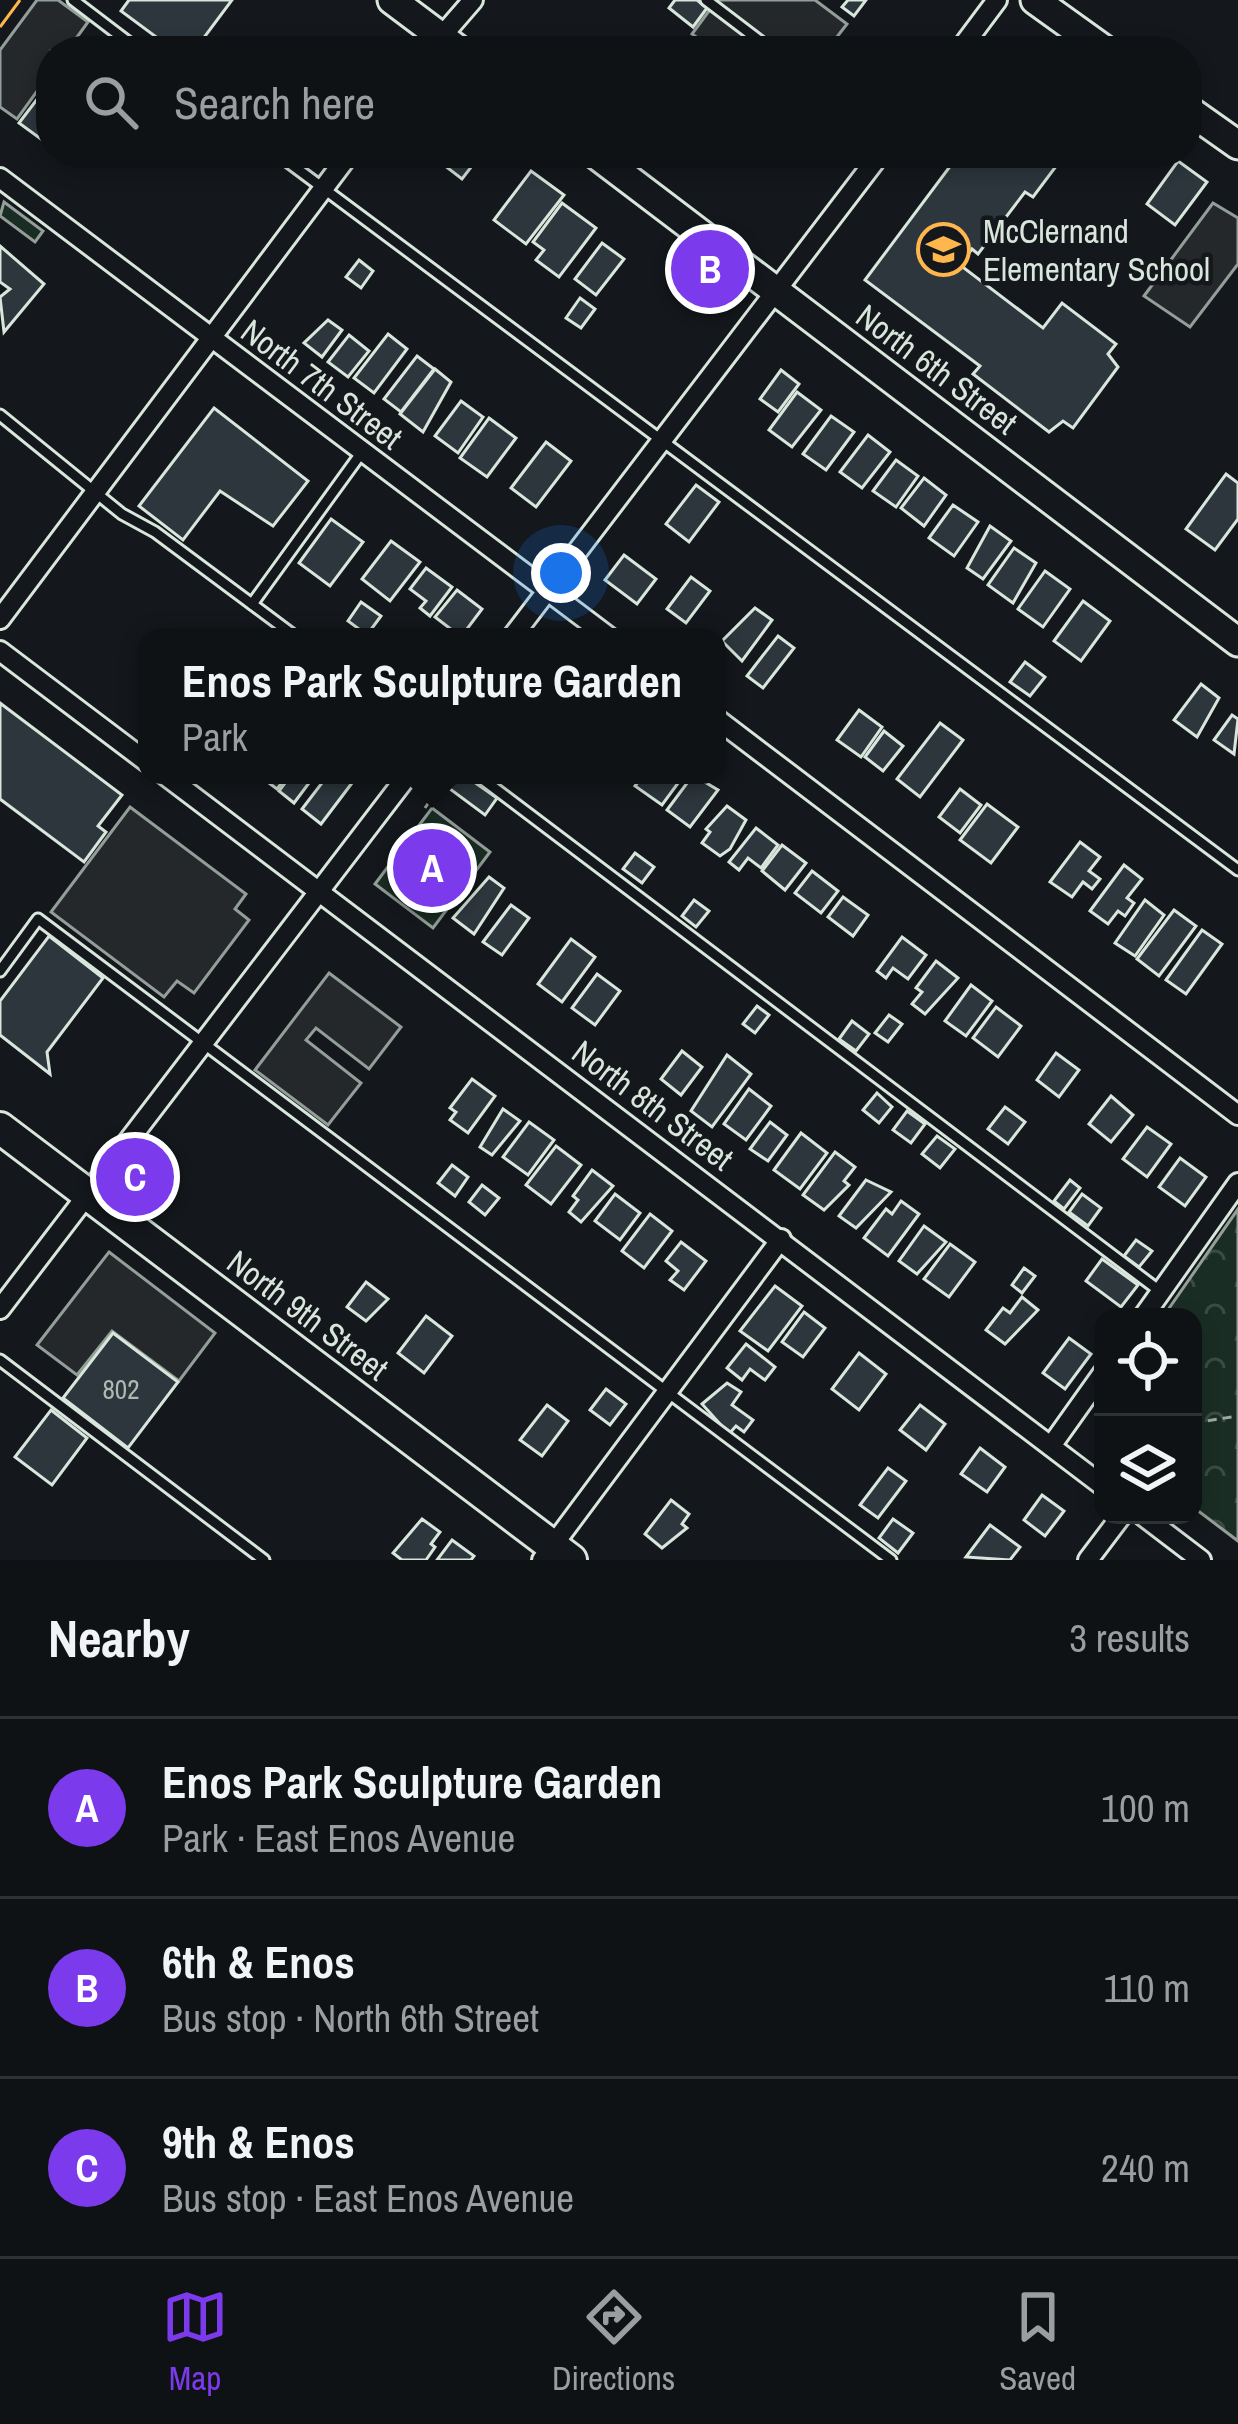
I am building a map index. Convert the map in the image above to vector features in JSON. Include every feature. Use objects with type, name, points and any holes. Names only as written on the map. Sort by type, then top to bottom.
[{"type":"main road","points":[[392,0],[432,36]]},
{"type":"main road","points":[[1035,0],[1085,36]]},
{"type":"main road","points":[[1202,120],[1238,145]]},
{"type":"main road","name":"North 6th Street","points":[[614,168],[1238,642]]},
{"type":"main road","name":"North 9th Street","points":[[0,1128],[556,1555]]},
{"type":"street","points":[[451,36],[473,0]]},
{"type":"street","points":[[969,36],[997,0]]},
{"type":"street","points":[[0,619],[338,168]]},
{"type":"street","points":[[519,628],[869,168]]},
{"type":"street","name":"North 7th Street","points":[[0,178],[597,628]]},
{"type":"street","points":[[0,651],[138,755]]},
{"type":"street","points":[[726,726],[1238,1114]]},
{"type":"street","name":"North 8th Street","points":[[177,784],[1094,1479]]},
{"type":"street","points":[[0,1309],[401,784]]},
{"type":"street","points":[[1149,1308],[1238,1183]]},
{"type":"street","points":[[556,1555],[667,1392],[781,1239]]},
{"type":"street","points":[[1051,1446],[1094,1386]]},
{"type":"street","points":[[1088,1560],[1115,1524]]},
{"type":"street","points":[[1154,1524],[1201,1560]]},
{"type":"lane","points":[[73,0],[120,36]]},
{"type":"lane","points":[[706,0],[753,36]]},
{"type":"lane","points":[[295,168],[1238,870]]},
{"type":"lane","points":[[0,415],[98,494],[284,628]]},
{"type":"lane","points":[[252,604],[362,452]]},
{"type":"lane","points":[[489,784],[1161,1292]]},
{"type":"lane","points":[[0,971],[38,919],[891,1560]]},
{"type":"lane","points":[[0,1360],[263,1560]]},
{"type":"path","points":[[425,808],[440,784]]},
{"type":"path","points":[[1202,1422],[1238,1416]]},
{"type":"green space","points":[[4,202],[43,231],[35,242],[0,216]]},
{"type":"green space","points":[[432,808],[490,852],[433,928],[375,884]]},
{"type":"green space","points":[[1238,1209],[1238,1541],[1202,1514],[1202,1308],[1169,1308]]},
{"type":"shaded area","points":[[37,0],[58,0],[88,22],[78,36],[36,36],[36,93],[17,119],[0,107],[0,50]]},
{"type":"shaded area","points":[[717,0],[815,0],[847,24],[838,36],[692,34]]},
{"type":"shaded area","points":[[1213,203],[1238,218],[1238,264],[1190,327],[1144,296]]},
{"type":"shaded area","points":[[130,807],[246,894],[235,909],[249,920],[194,993],[177,981],[164,997],[51,912]]},
{"type":"shaded area","points":[[329,973],[401,1027],[369,1069],[316,1028],[306,1040],[361,1083],[328,1125],[255,1070]]},
{"type":"shaded area","points":[[109,1252],[215,1333],[179,1381],[112,1331],[77,1375],[37,1345]]},
{"type":"building","points":[[129,0],[232,0],[205,36],[155,36],[121,11]]},
{"type":"building","points":[[675,0],[697,0],[707,8],[693,27],[669,8]]},
{"type":"building","points":[[848,0],[866,0],[854,16],[842,7]]},
{"type":"building","points":[[36,101],[36,135],[19,123]]},
{"type":"building","points":[[448,168],[470,168],[462,179]]},
{"type":"building","points":[[949,168],[1055,168],[1033,197],[1025,192],[978,254],[972,249],[960,265],[1043,328],[1062,303],[1116,344],[1108,354],[1118,367],[1073,428],[1063,421],[1049,432],[973,374],[980,366],[865,280]]},
{"type":"building","points":[[1173,168],[1188,168],[1207,182],[1175,225],[1147,204]]},
{"type":"building","points":[[531,171],[564,195],[526,244],[494,220]]},
{"type":"building","points":[[562,203],[596,228],[559,277],[536,260],[544,250],[533,242]]},
{"type":"building","points":[[602,243],[624,259],[596,295],[575,279]]},
{"type":"building","points":[[0,246],[44,284],[4,332],[0,297],[10,289],[0,282]]},
{"type":"building","points":[[359,260],[373,271],[361,288],[346,277]]},
{"type":"building","points":[[580,298],[595,309],[581,328],[566,318]]},
{"type":"building","points":[[328,320],[342,330],[322,357],[304,343]]},
{"type":"building","points":[[388,334],[407,349],[374,393],[354,378]]},
{"type":"building","points":[[349,335],[369,351],[348,377],[328,362]]},
{"type":"building","points":[[417,356],[434,369],[401,412],[384,399]]},
{"type":"building","points":[[435,369],[451,382],[423,432],[400,414]]},
{"type":"building","points":[[781,370],[799,384],[778,412],[760,399]]},
{"type":"building","points":[[797,392],[821,410],[792,447],[769,430]]},
{"type":"building","points":[[461,401],[483,417],[458,453],[435,436]]},
{"type":"building","points":[[214,408],[308,481],[273,526],[220,491],[183,540],[139,506]]},
{"type":"building","points":[[831,416],[854,432],[826,470],[803,454]]},
{"type":"building","points":[[489,418],[516,438],[487,477],[460,458]]},
{"type":"building","points":[[868,435],[890,452],[862,488],[840,472]]},
{"type":"building","points":[[546,442],[571,461],[536,507],[511,488]]},
{"type":"building","points":[[896,460],[918,476],[896,507],[873,491]]},
{"type":"building","points":[[1226,474],[1238,483],[1238,519],[1215,550],[1186,529]]},
{"type":"building","points":[[924,478],[946,495],[924,526],[901,508]]},
{"type":"building","points":[[696,485],[719,502],[689,542],[666,524]]},
{"type":"building","points":[[953,505],[978,522],[954,556],[929,538]]},
{"type":"building","points":[[331,519],[363,542],[330,586],[299,563]]},
{"type":"building","points":[[990,526],[1011,541],[983,579],[967,568]]},
{"type":"building","points":[[391,541],[420,562],[390,601],[362,579]]},
{"type":"building","points":[[1014,548],[1036,563],[1013,603],[988,585]]},
{"type":"building","points":[[624,555],[656,579],[637,604],[605,580]]},
{"type":"building","points":[[426,568],[452,587],[430,616],[420,608],[426,601],[410,589]]},
{"type":"building","points":[[1045,571],[1070,589],[1043,627],[1018,609]]},
{"type":"building","points":[[691,577],[710,591],[686,623],[667,609]]},
{"type":"building","points":[[457,590],[482,609],[468,628],[449,628],[435,617]]},
{"type":"building","points":[[1083,601],[1110,621],[1081,661],[1054,641]]},
{"type":"building","points":[[361,602],[381,616],[372,628],[358,628],[348,621]]},
{"type":"building","points":[[755,608],[772,620],[742,661],[726,645],[726,637]]},
{"type":"building","points":[[778,636],[794,648],[763,688],[747,676]]},
{"type":"building","points":[[1025,662],[1045,677],[1030,696],[1010,682]]},
{"type":"building","points":[[1201,684],[1219,698],[1197,737],[1174,720]]},
{"type":"building","points":[[0,703],[122,795],[98,826],[106,832],[84,862],[0,799]]},
{"type":"building","points":[[859,710],[882,727],[861,757],[837,740]]},
{"type":"building","points":[[1232,715],[1238,719],[1234,754],[1214,740]]},
{"type":"building","points":[[940,723],[963,740],[920,797],[897,779]]},
{"type":"building","points":[[884,731],[903,746],[883,771],[865,757]]},
{"type":"building","points":[[284,784],[308,784],[294,803],[279,791]]},
{"type":"building","points":[[321,784],[351,784],[321,824],[302,809]]},
{"type":"building","points":[[477,784],[497,798],[485,815],[446,786]]},
{"type":"building","points":[[636,784],[677,784],[662,805]]},
{"type":"building","points":[[686,784],[708,784],[718,790],[690,827],[667,810]]},
{"type":"building","points":[[960,789],[981,805],[960,833],[939,817]]},
{"type":"building","points":[[987,804],[1018,827],[991,863],[960,840]]},
{"type":"building","points":[[727,806],[746,820],[730,849],[720,856],[702,843],[710,832],[706,829]]},
{"type":"building","points":[[756,828],[778,845],[761,868],[748,858],[739,870],[729,862]]},
{"type":"building","points":[[1080,842],[1100,857],[1089,871],[1100,879],[1092,889],[1083,882],[1072,897],[1050,882]]},
{"type":"building","points":[[782,845],[806,863],[785,890],[762,871]]},
{"type":"building","points":[[635,853],[654,867],[642,883],[623,869]]},
{"type":"building","points":[[1124,865],[1142,879],[1127,898],[1134,903],[1125,916],[1118,911],[1108,924],[1090,911]]},
{"type":"building","points":[[812,871],[838,891],[821,913],[795,893]]},
{"type":"building","points":[[489,877],[504,888],[474,934],[453,918]]},
{"type":"building","points":[[843,897],[868,915],[853,936],[828,917]]},
{"type":"building","points":[[694,900],[709,911],[696,927],[682,916]]},
{"type":"building","points":[[1145,900],[1164,915],[1135,956],[1115,943]]},
{"type":"building","points":[[511,905],[529,918],[502,955],[483,942]]},
{"type":"building","points":[[1174,910],[1196,926],[1159,976],[1137,959]]},
{"type":"building","points":[[1202,930],[1222,944],[1186,994],[1166,980]]},
{"type":"building","points":[[49,936],[103,978],[47,1052],[50,1074],[0,1035],[0,1001]]},
{"type":"building","points":[[902,937],[926,955],[908,979],[893,968],[886,978],[877,971]]},
{"type":"building","points":[[571,939],[595,957],[562,1002],[538,984]]},
{"type":"building","points":[[936,961],[958,978],[925,1014],[912,1004],[922,992],[916,988]]},
{"type":"building","points":[[597,974],[620,991],[595,1025],[572,1008]]},
{"type":"building","points":[[971,985],[992,1001],[966,1036],[945,1021]]},
{"type":"building","points":[[757,1006],[769,1015],[755,1033],[743,1024]]},
{"type":"building","points":[[996,1007],[1021,1026],[998,1057],[973,1038]]},
{"type":"building","points":[[889,1015],[902,1024],[888,1042],[875,1033]]},
{"type":"building","points":[[852,1021],[869,1034],[856,1051],[839,1039]]},
{"type":"building","points":[[682,1051],[702,1067],[681,1095],[661,1079]]},
{"type":"building","points":[[1056,1053],[1079,1070],[1059,1097],[1037,1080]]},
{"type":"building","points":[[727,1055],[751,1074],[712,1127],[691,1111]]},
{"type":"building","points":[[472,1079],[495,1096],[468,1133],[450,1120],[456,1112],[450,1108]]},
{"type":"building","points":[[749,1089],[771,1106],[746,1140],[724,1124]]},
{"type":"building","points":[[877,1093],[892,1107],[879,1123],[863,1110]]},
{"type":"building","points":[[1111,1096],[1133,1115],[1111,1142],[1089,1124]]},
{"type":"building","points":[[1005,1107],[1025,1122],[1008,1144],[988,1129]]},
{"type":"building","points":[[503,1109],[520,1121],[492,1155],[480,1147]]},
{"type":"building","points":[[907,1111],[925,1124],[911,1143],[893,1130]]},
{"type":"building","points":[[529,1122],[554,1140],[528,1175],[503,1157]]},
{"type":"building","points":[[770,1122],[787,1135],[768,1161],[750,1149]]},
{"type":"building","points":[[1147,1127],[1171,1144],[1147,1177],[1123,1159]]},
{"type":"building","points":[[801,1133],[827,1153],[800,1189],[774,1170]]},
{"type":"building","points":[[937,1136],[955,1149],[940,1168],[922,1154]]},
{"type":"building","points":[[556,1146],[581,1165],[551,1204],[526,1185]]},
{"type":"building","points":[[835,1152],[855,1167],[844,1181],[849,1185],[824,1210],[803,1195]]},
{"type":"building","points":[[1180,1158],[1206,1177],[1185,1206],[1159,1187]]},
{"type":"building","points":[[452,1165],[468,1177],[455,1196],[438,1183]]},
{"type":"building","points":[[592,1170],[613,1186],[581,1222],[569,1212],[578,1200],[573,1196]]},
{"type":"building","points":[[866,1180],[891,1192],[856,1228],[839,1216]]},
{"type":"building","points":[[1070,1180],[1080,1188],[1064,1209],[1054,1201]]},
{"type":"building","points":[[482,1185],[499,1198],[485,1215],[469,1202]]},
{"type":"building","points":[[615,1194],[640,1213],[620,1240],[595,1221]]},
{"type":"building","points":[[1082,1194],[1101,1208],[1088,1226],[1069,1212]]},
{"type":"building","points":[[901,1201],[919,1214],[888,1256],[864,1238],[886,1209],[892,1214]]},
{"type":"building","points":[[650,1214],[672,1231],[644,1268],[622,1251]]},
{"type":"building","points":[[924,1226],[946,1242],[917,1274],[899,1261]]},
{"type":"building","points":[[1136,1240],[1152,1251],[1139,1267],[1124,1256]]},
{"type":"building","points":[[681,1242],[706,1261],[684,1290],[670,1280],[678,1271],[666,1261]]},
{"type":"building","points":[[950,1244],[975,1262],[949,1297],[924,1279]]},
{"type":"building","points":[[1102,1259],[1138,1285],[1121,1307],[1086,1281]]},
{"type":"building","points":[[1024,1268],[1035,1276],[1022,1293],[1012,1285]]},
{"type":"building","points":[[366,1282],[388,1299],[366,1321],[347,1307]]},
{"type":"building","points":[[775,1286],[802,1306],[768,1351],[740,1331]]},
{"type":"building","points":[[1022,1297],[1038,1310],[1005,1344],[986,1330],[1003,1308],[1010,1313]]},
{"type":"building","points":[[804,1312],[825,1328],[803,1357],[782,1342]]},
{"type":"building","points":[[426,1316],[452,1336],[424,1373],[398,1353]]},
{"type":"building","points":[[113,1333],[178,1382],[128,1448],[63,1398]]},
{"type":"building","points":[[1069,1338],[1091,1354],[1065,1389],[1043,1373]]},
{"type":"building","points":[[746,1344],[775,1367],[765,1380],[750,1369],[742,1380],[727,1368]]},
{"type":"building","points":[[859,1353],[886,1374],[859,1410],[832,1389]]},
{"type":"building","points":[[727,1383],[741,1392],[732,1405],[753,1420],[744,1432],[736,1426],[729,1434],[702,1404]]},
{"type":"building","points":[[606,1389],[626,1404],[610,1425],[590,1410]]},
{"type":"building","points":[[547,1405],[568,1421],[542,1456],[520,1440]]},
{"type":"building","points":[[920,1405],[945,1424],[926,1450],[900,1430]]},
{"type":"building","points":[[51,1410],[87,1438],[52,1485],[15,1457]]},
{"type":"building","points":[[980,1448],[1005,1467],[987,1492],[961,1474]]},
{"type":"building","points":[[888,1468],[906,1481],[878,1518],[860,1505]]},
{"type":"building","points":[[1042,1495],[1064,1511],[1045,1536],[1024,1520]]},
{"type":"building","points":[[671,1500],[689,1514],[682,1524],[687,1528],[662,1548],[645,1534]]},
{"type":"building","points":[[422,1519],[440,1532],[431,1544],[435,1547],[426,1560],[402,1560],[393,1553]]},
{"type":"building","points":[[893,1519],[913,1533],[898,1553],[879,1538]]},
{"type":"building","points":[[990,1525],[1020,1547],[1010,1560],[966,1557]]},
{"type":"building","points":[[452,1540],[474,1556],[471,1560],[437,1560]]},
{"type":"power","points":[[0,27],[20,0]]},
{"type":"place","name":"McClernand Elementary School","points":[[944,250]]},
{"type":"place","name":"6th & Enos","points":[[710,269]]},
{"type":"place","name":"Enos Park Sculpture Garden","points":[[432,868]]},
{"type":"place","name":"9th & Enos","points":[[135,1177]]}]
